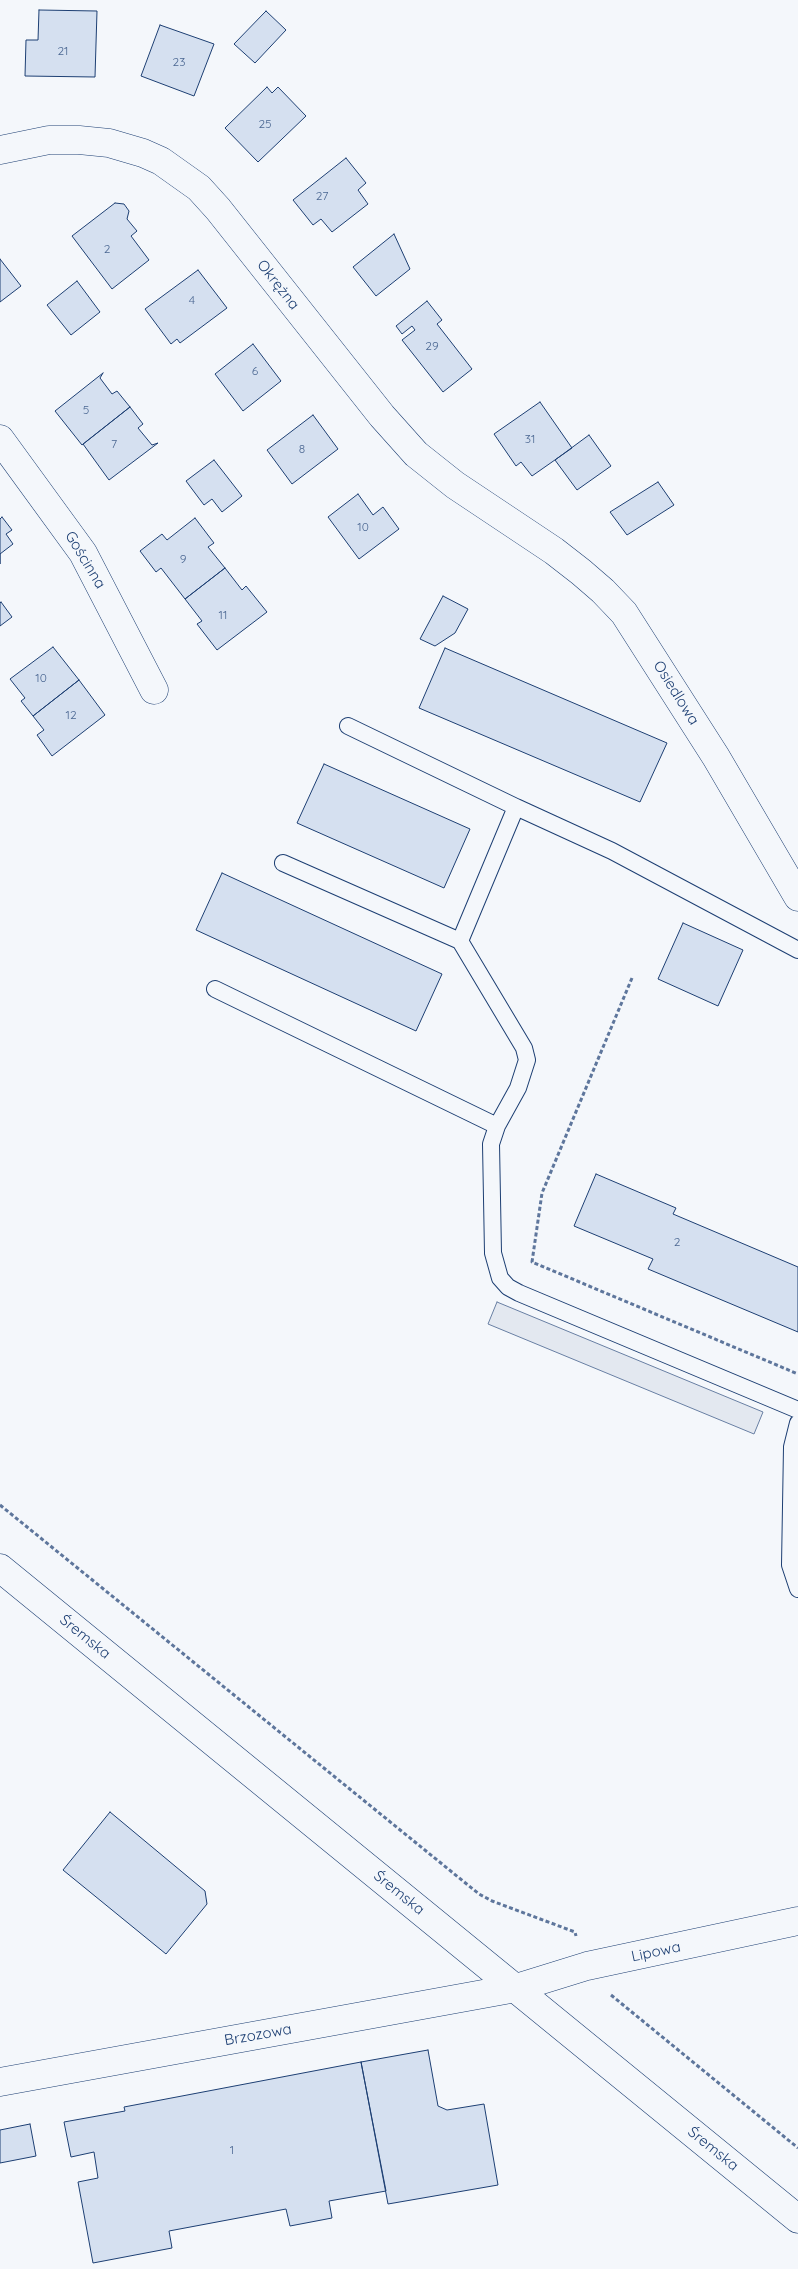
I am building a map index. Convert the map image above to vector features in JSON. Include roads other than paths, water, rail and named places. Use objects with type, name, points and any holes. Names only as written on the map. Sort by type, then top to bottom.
[{"type":"street","name":"Okrężna","points":[[0,150],[49,140],[109,143],[144,153],[181,174],[199,188],[218,209],[399,436],[435,471],[513,524]]},
{"type":"street","name":"Gościnna","points":[[0,439],[83,553],[154,690]]},
{"type":"street","name":"Osiedlowa","points":[[513,524],[581,572],[604,591],[624,613],[716,757],[798,897]]},
{"type":"street","name":"Śremska","points":[[0,1568],[798,2219]]},
{"type":"street","name":"Lipowa","points":[[516,1988],[587,1966],[798,1921]]},
{"type":"street","name":"Brzozowa","points":[[0,2082],[516,1988]]},
{"type":"lane","points":[[348,726],[612,851],[798,950]]},
{"type":"lane","points":[[460,941],[516,807]]},
{"type":"lane","points":[[283,863],[460,941],[524,1048],[527,1060],[518,1088],[497,1126],[492,1144],[493,1253],[500,1278],[508,1287],[519,1294],[798,1410]]},
{"type":"lane","points":[[215,989],[497,1126]]},
{"type":"lane","points":[[798,1423],[791,1454],[790,1565],[798,1589]]}]
